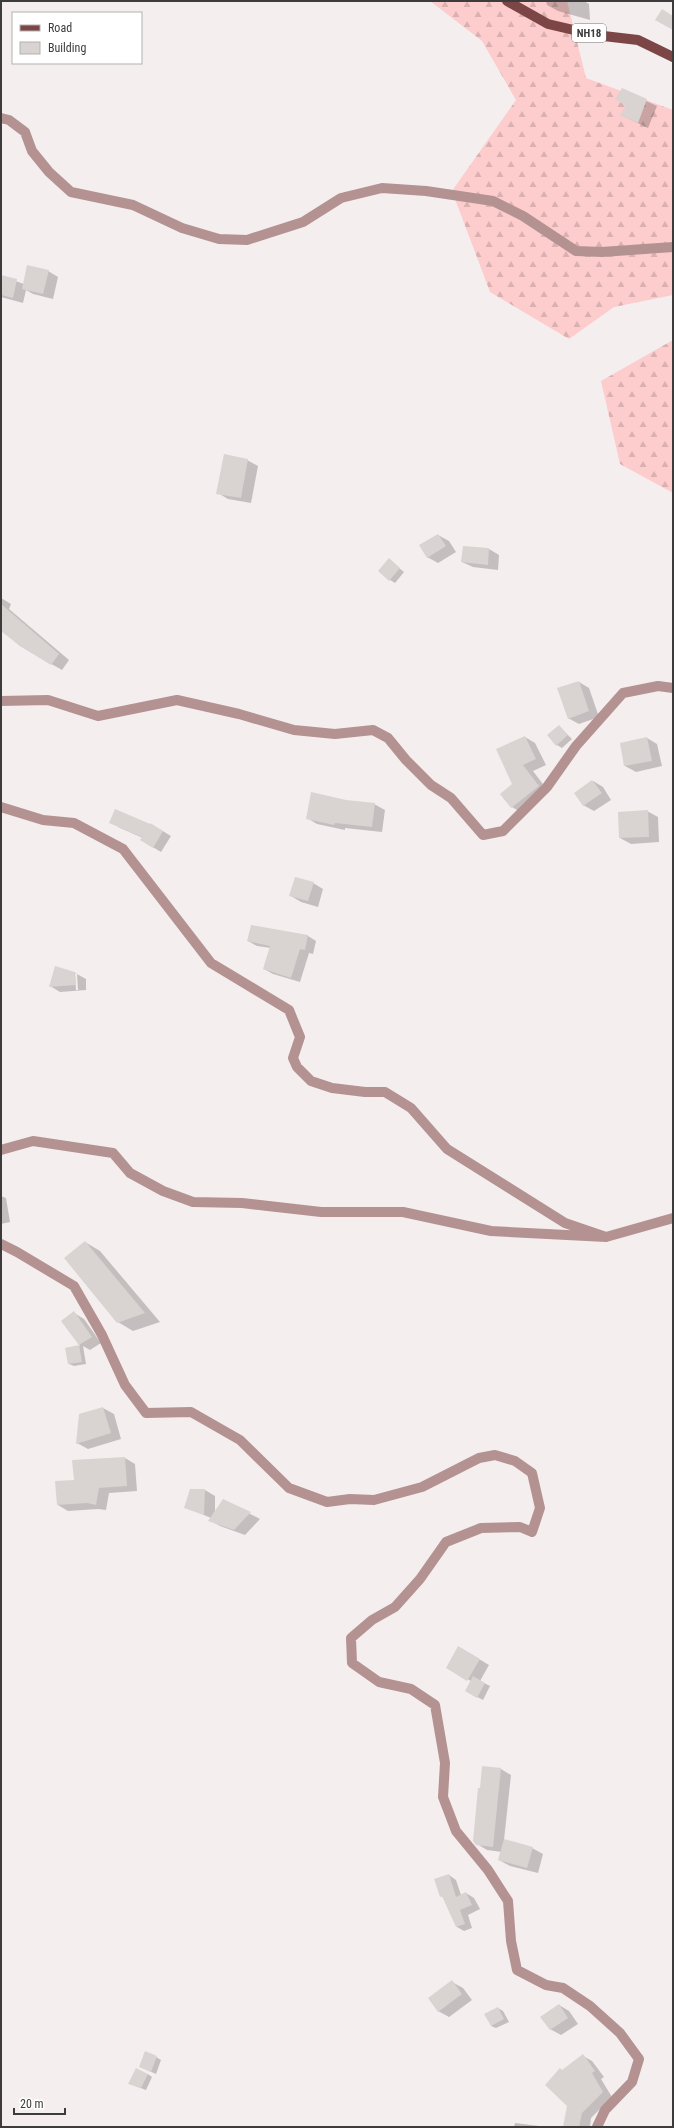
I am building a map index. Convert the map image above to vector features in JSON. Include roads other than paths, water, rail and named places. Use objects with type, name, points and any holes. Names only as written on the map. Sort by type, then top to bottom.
[{"type":"main road","name":"NH18","points":[[507,1],[548,24],[594,35],[638,40],[673,58]]},
{"type":"street","points":[[1,118],[9,120],[25,132],[32,151],[49,172],[71,192],[133,205],[182,228],[219,239],[246,240],[254,238],[303,222],[341,198],[382,188],[426,190],[493,201],[523,216],[576,251],[602,252],[673,248]]},
{"type":"street","points":[[1,701],[48,700],[98,716],[177,700],[239,714],[294,730],[335,734],[373,730],[388,738],[406,760],[431,785],[451,798],[483,835],[503,831],[547,787],[576,746],[623,693],[658,686],[673,688]]},
{"type":"street","points":[[1,807],[43,820],[74,823],[123,849],[211,963],[289,1010],[300,1036],[293,1058],[297,1067],[311,1082],[332,1088],[365,1092],[385,1092],[411,1108],[447,1149],[565,1223],[606,1237]]},
{"type":"street","points":[[1,1150],[33,1141],[113,1152],[130,1173],[163,1190],[192,1202],[242,1203],[321,1212],[402,1212],[490,1231],[606,1237],[673,1218]]},
{"type":"street","points":[[1,1244],[18,1252],[74,1286],[102,1335],[126,1385],[146,1413],[191,1412],[240,1440],[289,1488],[327,1502],[350,1499],[374,1500],[422,1487],[479,1458],[495,1455],[515,1461],[532,1473],[540,1508],[532,1532],[520,1527],[481,1528],[446,1542],[420,1578],[395,1607],[372,1620],[351,1638],[352,1663],[379,1682],[411,1689],[435,1704],[445,1762],[444,1797],[456,1831],[488,1870],[508,1901],[511,1941],[517,1970],[546,1985],[563,1988],[590,2006],[620,2033],[639,2059],[632,2082],[606,2110],[597,2127]]}]
